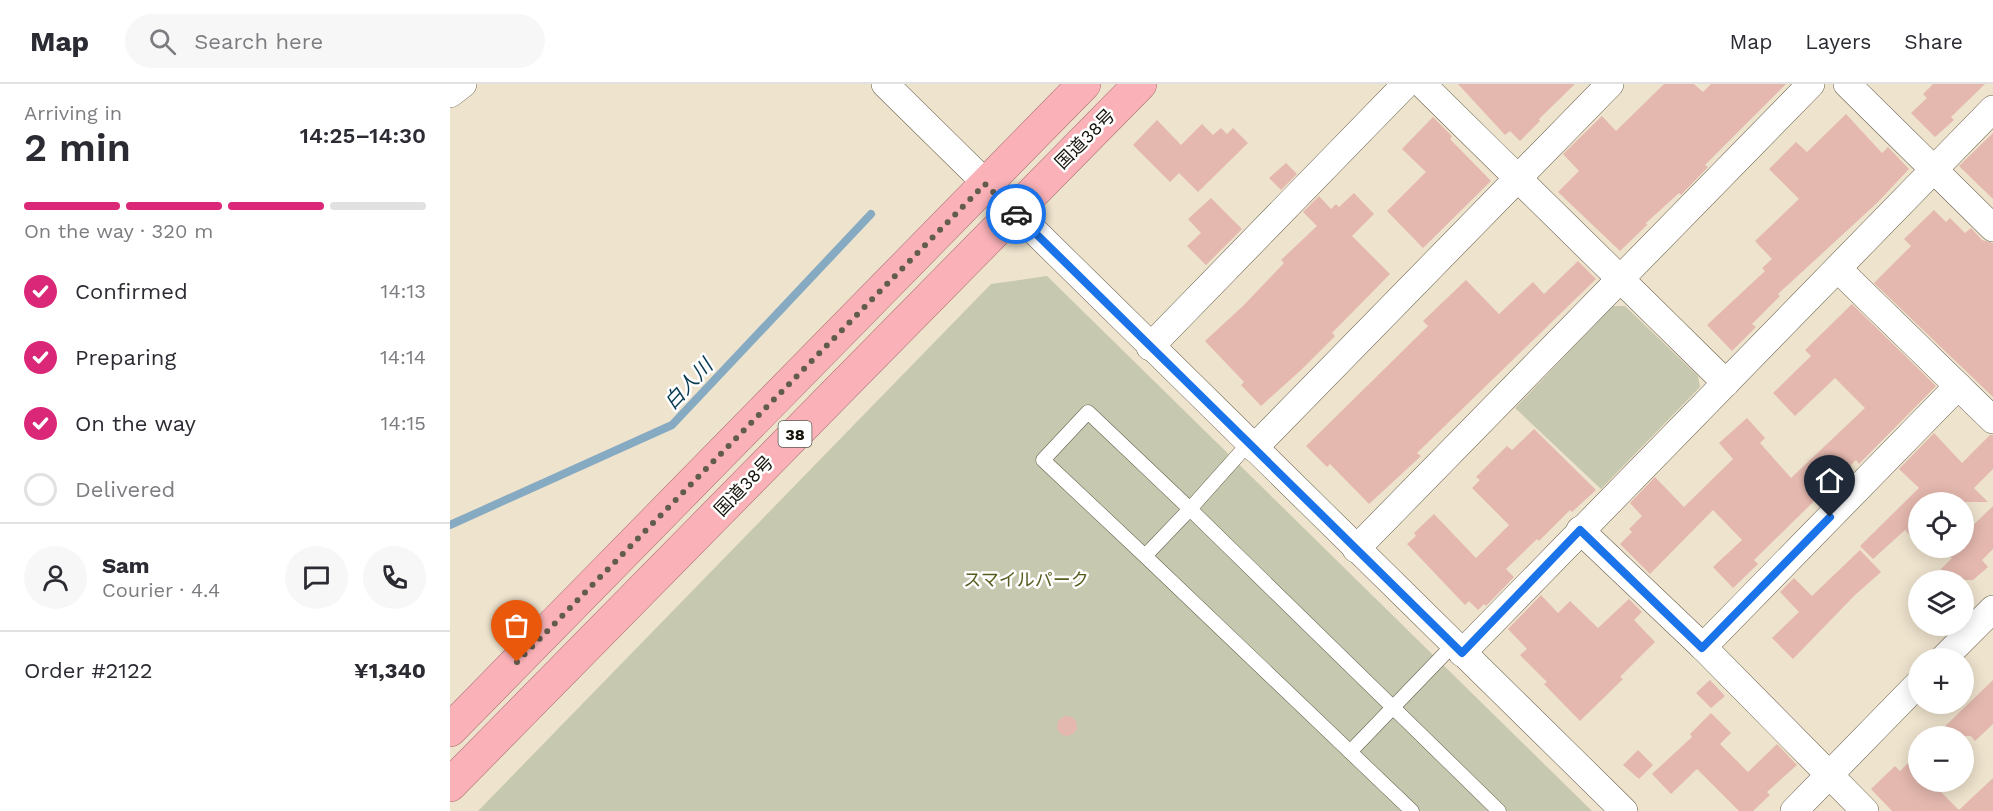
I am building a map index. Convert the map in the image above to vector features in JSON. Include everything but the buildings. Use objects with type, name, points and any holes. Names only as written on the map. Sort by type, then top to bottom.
[{"type":"highway","name":"国道38号","points":[[450,785],[1140,84]]},
{"type":"highway","name":"38","points":[[450,730],[985,184],[1077,86]]},
{"type":"street","points":[[450,94],[462,84]]},
{"type":"street","points":[[885,84],[1624,811]]},
{"type":"street","points":[[1150,347],[1406,84]]},
{"type":"street","points":[[1422,84],[1726,383]]},
{"type":"street","points":[[1251,446],[1610,84]]},
{"type":"street","points":[[1356,549],[1812,84]]},
{"type":"street","points":[[1847,84],[1993,228]]},
{"type":"street","points":[[1457,649],[1580,530],[1993,110]]},
{"type":"street","points":[[1838,269],[1993,420]]},
{"type":"street","points":[[1702,648],[1958,386]]},
{"type":"street","points":[[1580,530],[1865,811]]},
{"type":"street","points":[[1954,648],[1993,609]]},
{"type":"street","points":[[1794,811],[1908,694]]},
{"type":"lane","points":[[1412,811],[1043,460],[1088,412],[1190,508],[1500,811]]},
{"type":"lane","points":[[1145,556],[1251,446]]},
{"type":"lane","points":[[1350,752],[1393,706],[1457,649]]},
{"type":"green space","name":"スマイルパーク","points":[[1047,276],[1592,811],[478,811],[991,284]]},
{"type":"green space","points":[[1613,306],[1625,306],[1698,376],[1700,387],[1601,489],[1515,408]]},
{"type":"waterway","name":"白人川","points":[[450,525],[672,425],[871,214]]},
{"type":"way so far","points":[[517,662],[985,184],[1016,214]]},
{"type":"route","points":[[1016,214],[1462,653],[1580,530],[1702,648],[1830,517]]}]
